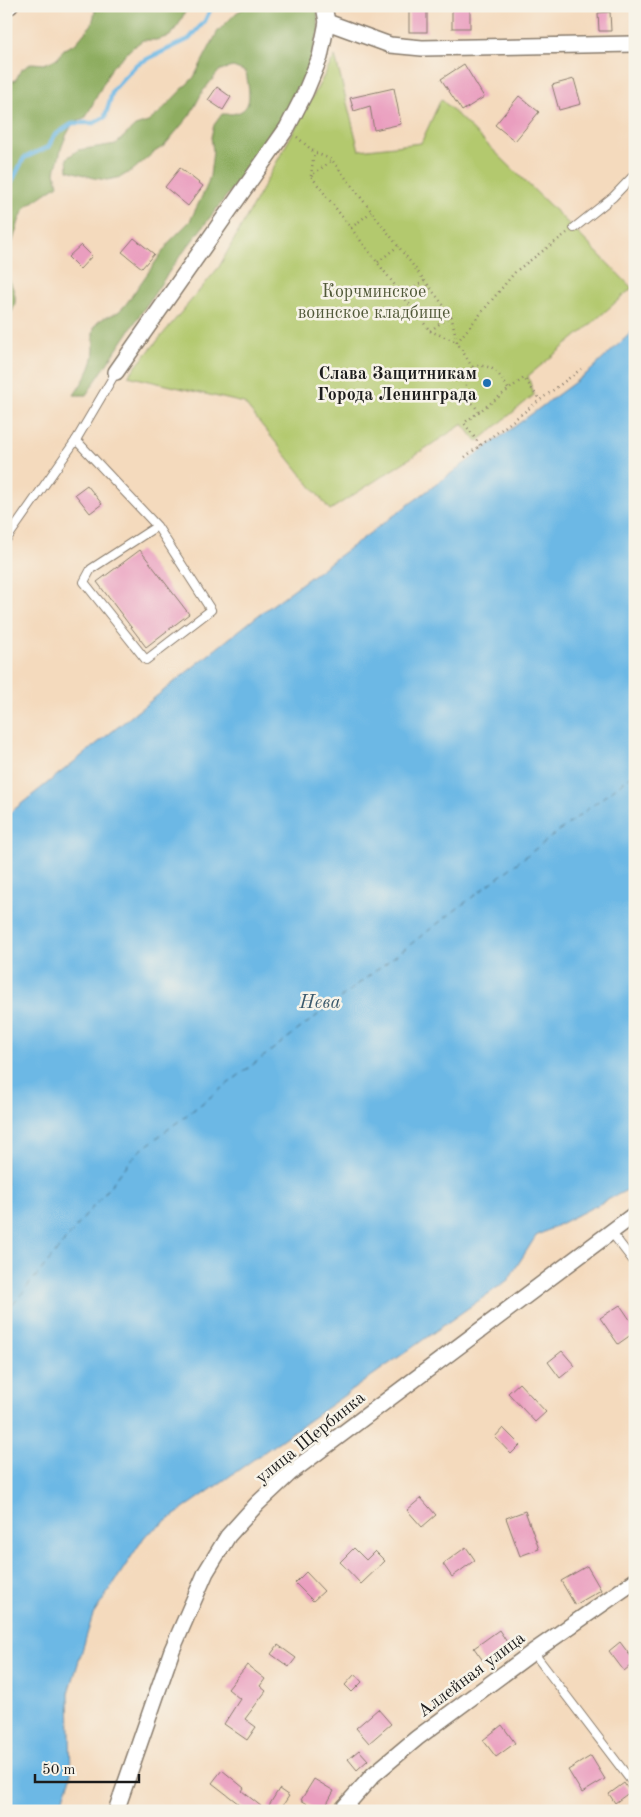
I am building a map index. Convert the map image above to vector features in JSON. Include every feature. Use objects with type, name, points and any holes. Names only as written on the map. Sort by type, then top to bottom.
[{"type":"street","points":[[116,372],[287,128],[320,57],[328,22],[324,6]]},
{"type":"street","points":[[328,22],[390,45],[422,48],[635,44]]},
{"type":"street","name":"улица Щербинка","points":[[116,1811],[172,1650],[206,1572],[228,1536],[257,1504],[290,1473],[635,1214]]},
{"type":"street","name":"Аллейная улица","points":[[341,1811],[373,1775],[417,1738],[533,1652],[635,1581]]},
{"type":"lane","points":[[574,228],[613,197],[635,174]]},
{"type":"lane","points":[[6,540],[76,440],[116,372]]},
{"type":"lane","points":[[76,440],[157,526],[211,610],[146,660],[84,582],[91,569],[157,526]]},
{"type":"lane","points":[[610,1232],[635,1263]]},
{"type":"lane","points":[[533,1652],[635,1786]]},
{"type":"path","points":[[287,128],[314,152],[332,160],[450,315],[457,342],[472,367]]},
{"type":"path","points":[[314,152],[311,176],[430,331],[457,342]]},
{"type":"path","points":[[311,176],[332,160]]},
{"type":"path","points":[[351,228],[372,212]]},
{"type":"path","points":[[457,342],[516,271],[574,228]]},
{"type":"path","points":[[377,262],[398,246]]},
{"type":"path","points":[[403,296],[424,280]]},
{"type":"path","points":[[430,331],[450,315]]},
{"type":"path","points":[[472,367],[489,366],[498,373],[509,390]]},
{"type":"path","points":[[472,367],[465,386],[467,396],[479,412]]},
{"type":"path","points":[[465,457],[581,369]]},
{"type":"path","points":[[480,445],[464,423],[524,378],[540,400]]},
{"type":"green space","points":[[94,6],[188,6],[179,24],[170,36],[156,40],[143,40],[112,67],[86,117],[73,123],[67,134],[55,172],[58,185],[26,207],[20,218],[6,263],[6,79],[15,81],[21,70],[32,63],[44,64],[57,59],[64,49],[76,43],[92,24],[95,12]]},
{"type":"green space","points":[[247,6],[317,6],[319,30],[303,83],[285,120],[175,263],[86,395],[74,395],[87,374],[94,356],[93,335],[97,323],[118,312],[126,304],[171,240],[190,221],[210,176],[213,151],[211,137],[214,125],[222,114],[240,112],[248,103],[249,89],[246,72],[233,67],[220,70],[203,91],[190,115],[164,146],[121,177],[107,180],[68,170],[67,158],[78,150],[116,144],[135,126],[148,122],[158,114],[194,77],[218,31],[236,13]]},
{"type":"green space","name":"Корчминское воинское кладбище","points":[[335,56],[359,150],[421,143],[441,99],[632,288],[528,376],[534,395],[477,442],[463,424],[330,510],[244,403],[128,376],[219,267]]},
{"type":"green space","points":[[6,272],[14,290],[15,300],[12,311],[6,319]]},
{"type":"water","name":"Нева","points":[[635,329],[635,1186],[536,1236],[508,1280],[145,1536],[93,1615],[69,1693],[71,1777],[59,1811],[6,1811],[6,816],[256,617],[590,371]]},
{"type":"building","points":[[409,6],[427,6],[427,32],[409,32]]},
{"type":"building","points":[[452,6],[470,6],[470,28],[452,28]]},
{"type":"building","points":[[610,12],[611,31],[599,31],[598,13]]},
{"type":"building","points":[[464,64],[484,97],[462,111],[441,79]]},
{"type":"building","points":[[574,79],[581,104],[559,110],[552,85]]},
{"type":"building","points":[[217,87],[231,97],[223,110],[208,100]]},
{"type":"building","points":[[394,88],[401,124],[374,130],[370,106],[354,111],[350,98]]},
{"type":"building","points":[[519,96],[539,112],[515,141],[495,125]]},
{"type":"building","points":[[180,168],[203,186],[188,206],[165,187]]},
{"type":"building","points":[[134,238],[154,254],[142,268],[122,252]]},
{"type":"building","points":[[81,245],[92,256],[80,269],[68,257]]},
{"type":"building","points":[[87,485],[102,504],[90,513],[75,494]]},
{"type":"building","points":[[140,550],[189,614],[146,647],[97,582]]},
{"type":"building","points":[[620,1305],[635,1327],[635,1332],[618,1344],[600,1318]]},
{"type":"building","points":[[562,1351],[575,1366],[560,1378],[548,1362]]},
{"type":"building","points":[[519,1383],[546,1412],[535,1422],[508,1393]]},
{"type":"building","points":[[503,1428],[520,1445],[511,1454],[495,1437]]},
{"type":"building","points":[[421,1498],[436,1515],[422,1527],[407,1510]]},
{"type":"building","points":[[525,1511],[539,1549],[520,1556],[506,1518]]},
{"type":"building","points":[[466,1547],[475,1560],[452,1577],[443,1564]]},
{"type":"building","points":[[354,1548],[366,1560],[375,1551],[385,1561],[361,1584],[340,1562]]},
{"type":"building","points":[[587,1566],[601,1590],[575,1605],[561,1581]]},
{"type":"building","points":[[306,1572],[324,1591],[313,1601],[295,1583]]},
{"type":"building","points":[[499,1630],[509,1645],[484,1662],[474,1648]]},
{"type":"building","points":[[620,1642],[635,1662],[624,1671],[609,1651]]},
{"type":"building","points":[[278,1645],[296,1658],[289,1667],[271,1654]]},
{"type":"building","points":[[247,1665],[265,1679],[260,1686],[266,1691],[245,1719],[256,1727],[247,1740],[224,1724],[240,1699],[228,1689]]},
{"type":"building","points":[[355,1674],[362,1682],[352,1692],[345,1685]]},
{"type":"building","points":[[378,1709],[391,1724],[369,1743],[356,1728]]},
{"type":"building","points":[[502,1725],[515,1743],[496,1757],[483,1740]]},
{"type":"building","points":[[359,1750],[368,1760],[357,1770],[348,1759]]},
{"type":"building","points":[[591,1756],[605,1779],[582,1793],[568,1770]]},
{"type":"building","points":[[222,1770],[244,1788],[242,1791],[267,1811],[248,1811],[212,1783]]},
{"type":"building","points":[[314,1779],[334,1791],[323,1811],[319,1811],[301,1800]]},
{"type":"building","points":[[624,1783],[630,1792],[615,1803],[609,1794]]},
{"type":"building","points":[[279,1789],[289,1796],[279,1811],[274,1811],[268,1807]]},
{"type":"waterway","points":[[6,213],[10,185],[24,158],[48,147],[55,135],[73,123],[94,123],[105,117],[113,90],[137,64],[189,39],[205,21],[212,6]]},
{"type":"ferry route","points":[[6,1313],[137,1153],[635,773]]},
{"type":"place","name":"Слава Защитникам Города Ленинграда","points":[[487,383]]}]
